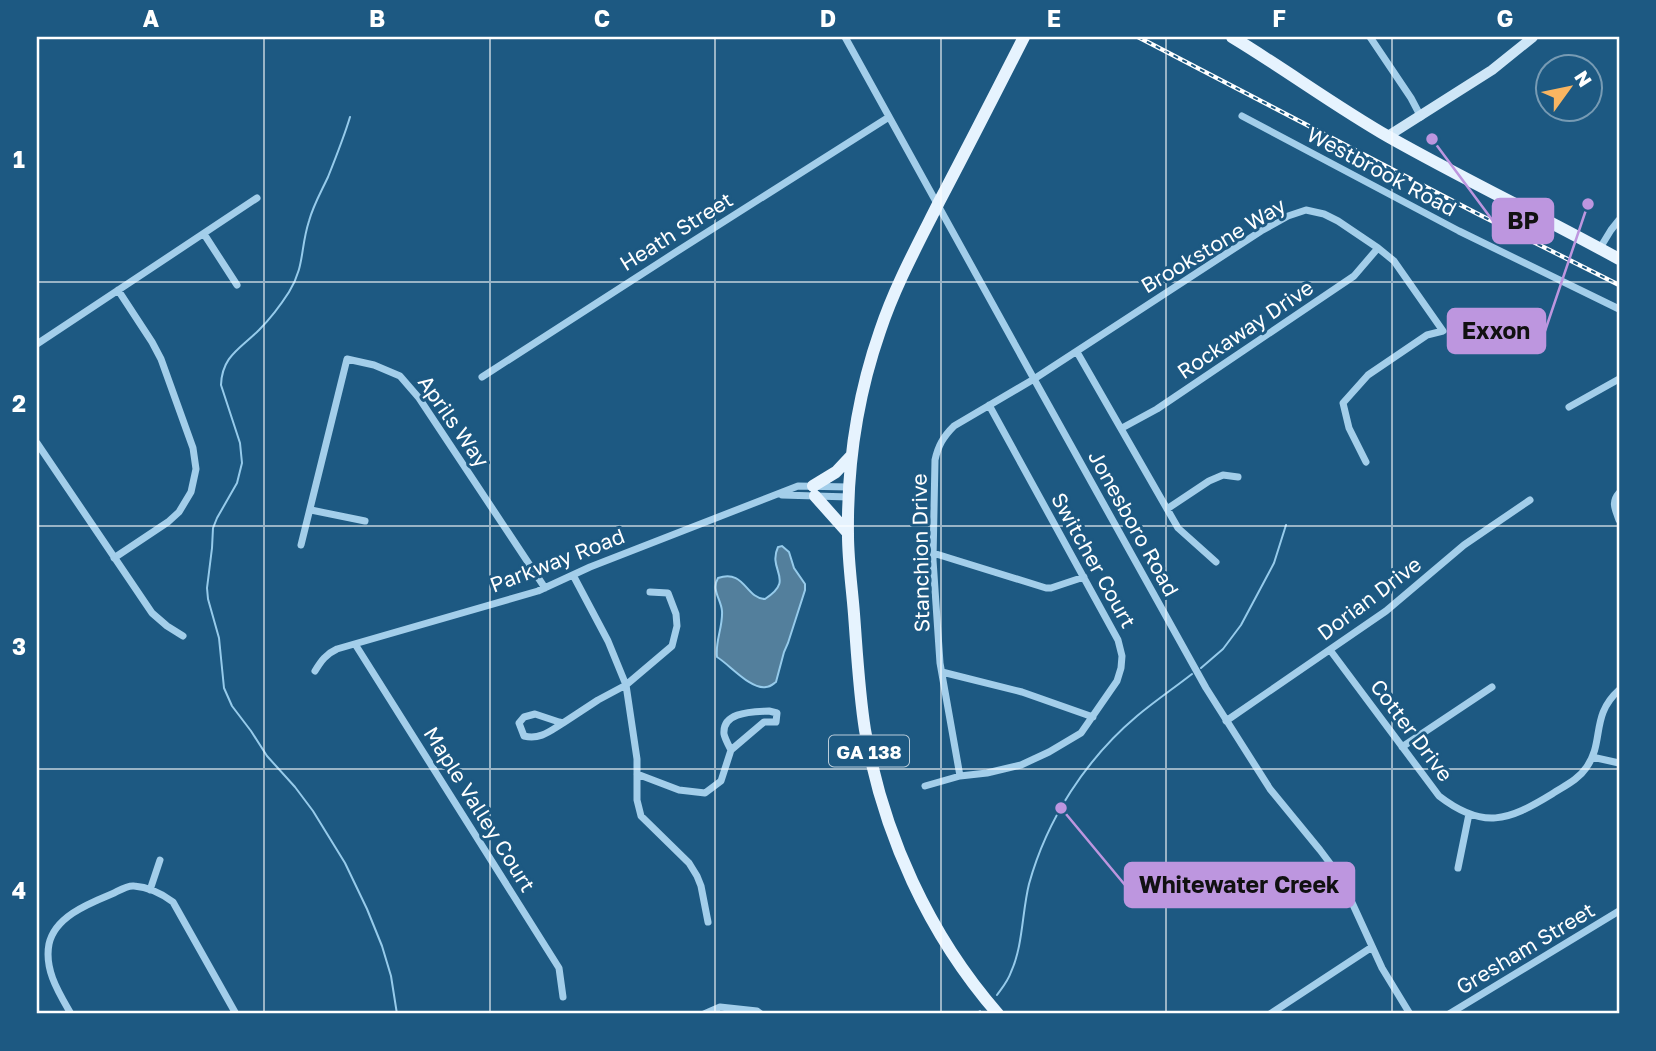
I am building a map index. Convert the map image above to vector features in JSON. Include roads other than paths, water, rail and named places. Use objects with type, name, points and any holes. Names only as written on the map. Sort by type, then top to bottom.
[{"type":"main road","name":"GA 138","points":[[998,1014],[961,967],[934,923],[904,861],[884,810],[871,760],[861,702],[848,533],[849,492],[862,392],[880,331],[900,279],[1024,37]]},
{"type":"main road","points":[[1232,37],[1388,136],[1619,259]]},
{"type":"main road","points":[[848,533],[814,491],[852,456]]},
{"type":"street","name":"Jonesboro Road","points":[[845,37],[1206,688],[1270,789],[1335,870],[1382,968],[1410,1014]]},
{"type":"street","points":[[1370,37],[1421,117]]},
{"type":"street","points":[[1388,136],[1492,70],[1533,37]]},
{"type":"street","name":"Westbrook Road","points":[[1242,116],[1459,231],[1619,309]]},
{"type":"street","name":"Heath Street","points":[[482,377],[889,117]]},
{"type":"street","points":[[37,344],[257,198]]},
{"type":"street","name":"Brookstone Way","points":[[1034,379],[1261,231],[1288,216],[1306,210],[1324,214],[1394,261],[1443,331],[1427,335],[1368,374],[1343,404],[1349,428],[1366,462]]},
{"type":"street","points":[[1600,248],[1619,220]]},
{"type":"street","points":[[204,234],[237,285]]},
{"type":"street","name":"Rockaway Drive","points":[[1122,428],[1157,409],[1354,276],[1378,248]]},
{"type":"street","points":[[114,558],[179,512],[191,492],[196,468],[193,448],[161,359],[118,290]]},
{"type":"street","points":[[1077,352],[1178,528],[1216,562]]},
{"type":"street","name":"Aprils Way","points":[[301,545],[347,359],[374,365],[400,376],[419,398],[545,588]]},
{"type":"street","name":"Stanchion Drive","points":[[960,776],[942,672],[933,553],[937,449],[954,426],[1034,379]]},
{"type":"street","points":[[1569,407],[1619,379]]},
{"type":"street","name":"Switcher Court","points":[[925,786],[960,776],[1021,765],[1070,741],[1081,733],[1093,717],[1117,681],[1121,668],[1122,656],[1118,640],[989,405]]},
{"type":"street","points":[[37,443],[152,613],[183,636]]},
{"type":"street","points":[[1167,509],[1209,481],[1223,475],[1238,477]]},
{"type":"street","name":"Parkway Road","points":[[315,671],[330,652],[545,588],[774,494],[849,492]]},
{"type":"street","points":[[1619,493],[1614,504],[1619,520]]},
{"type":"street","name":"Dorian Drive","points":[[1226,721],[1386,611],[1464,545],[1530,500]]},
{"type":"street","points":[[310,510],[365,521]]},
{"type":"street","points":[[933,553],[1046,588],[1084,577]]},
{"type":"street","points":[[573,575],[608,641],[626,685],[637,759],[637,800],[641,816],[689,863],[701,886],[708,922]]},
{"type":"street","points":[[563,723],[535,714],[524,717],[519,723],[524,736],[534,739],[546,734],[626,685],[672,646],[677,625],[668,593],[650,592]]},
{"type":"street","name":"Maple Valley Court","points":[[355,644],[559,968],[563,997]]},
{"type":"street","name":"Cotter Drive","points":[[1330,650],[1439,796],[1453,807],[1483,818],[1499,819],[1526,810],[1576,779],[1586,769],[1592,757],[1605,706],[1619,690]]},
{"type":"street","points":[[942,672],[1022,692],[1093,717]]},
{"type":"street","points":[[1402,747],[1492,687]]},
{"type":"street","points":[[637,774],[679,790],[705,793],[721,781],[731,750],[764,722],[776,722],[777,713],[769,711],[736,715],[726,724],[724,733],[731,750]]},
{"type":"street","points":[[1592,757],[1619,763]]},
{"type":"street","points":[[1458,868],[1469,814]]},
{"type":"street","points":[[150,890],[160,860]]},
{"type":"street","points":[[71,1014],[58,992],[49,968],[48,953],[54,932],[71,914],[132,885],[159,892],[173,902],[236,1014]]},
{"type":"street","name":"Gresham Street","points":[[1449,1014],[1619,911]]},
{"type":"street","points":[[1270,1014],[1372,947]]},
{"type":"street","points":[[704,1014],[720,1007],[761,1014]]},
{"type":"water","points":[[782,546],[789,552],[794,568],[805,584],[805,590],[776,682],[760,687],[747,681],[717,657],[722,611],[716,582],[718,578],[734,577],[753,594],[765,599],[779,586],[776,555],[778,547]]},
{"type":"waterway","points":[[350,117],[311,215],[294,283],[271,317],[228,360],[222,375],[221,385],[240,443],[242,463],[237,483],[213,528],[207,588],[219,638],[224,688],[232,706],[267,756],[313,811],[345,863],[382,946],[391,976],[397,1014]]},
{"type":"waterway","points":[[1201,668],[1223,649],[1241,625],[1274,563],[1286,525]]},
{"type":"waterway","points":[[997,995],[1015,962],[1029,884],[1037,860],[1046,836],[1071,792],[1085,771],[1118,733],[1192,674]]},
{"type":"waterway","points":[[975,1014],[980,1011]]},
{"type":"railway","points":[[1138,37],[1619,285]]},
{"type":"place","name":"BP","points":[[1432,139]]},
{"type":"place","name":"Exxon","points":[[1588,204]]},
{"type":"place","name":"Whitewater Creek","points":[[1061,808]]}]
